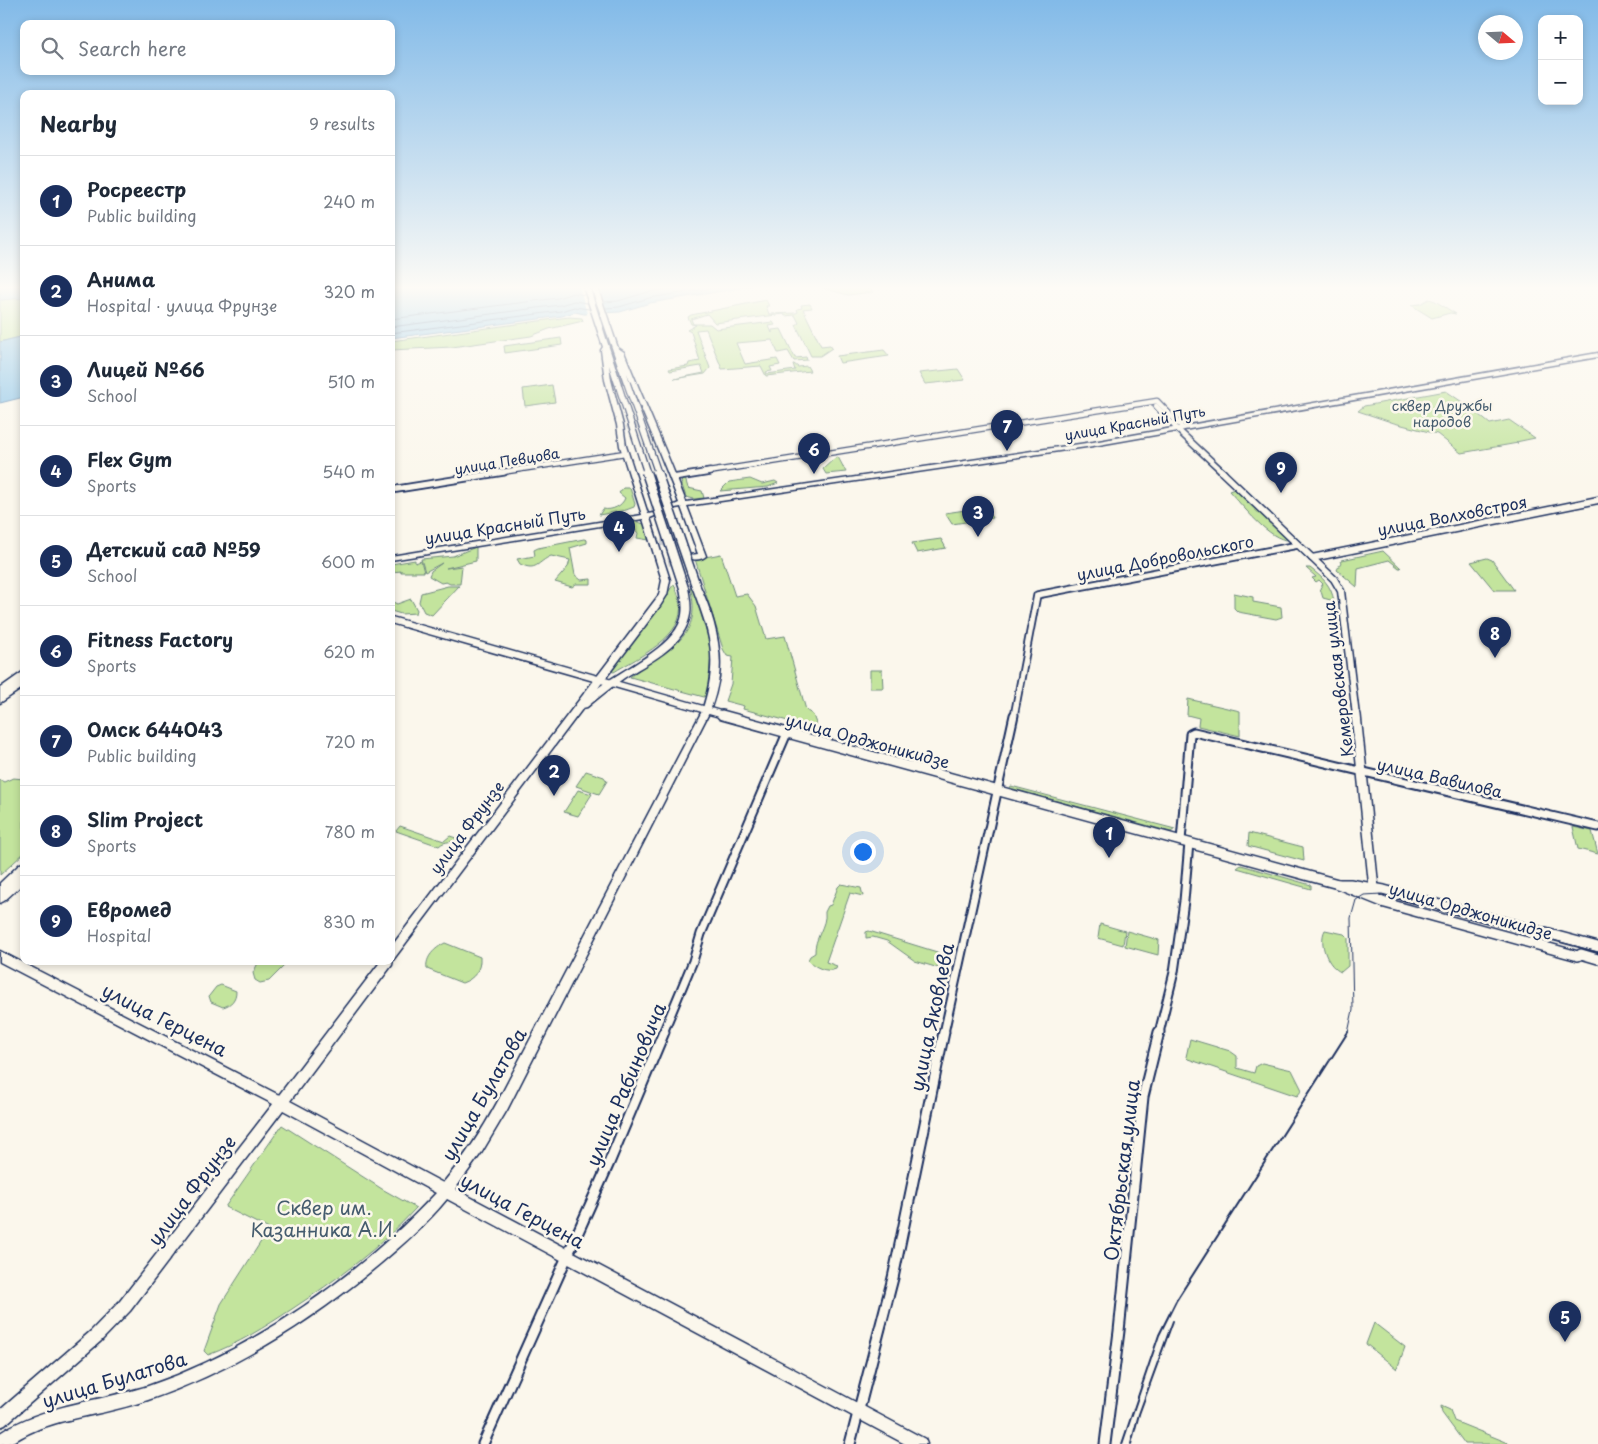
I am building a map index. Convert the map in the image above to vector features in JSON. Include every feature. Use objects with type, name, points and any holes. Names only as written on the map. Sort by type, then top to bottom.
[{"type":"main road","points":[[604,353],[608,380],[625,453]]},
{"type":"main road","name":"улица Фрунзе","points":[[569,719],[610,684],[675,639],[687,618],[688,608],[684,588],[608,353]]},
{"type":"main road","name":"улица Булатова","points":[[0,1442],[24,1426],[146,1393],[205,1370],[257,1343],[315,1305],[389,1249],[445,1191],[469,1160],[499,1112],[706,711],[714,687],[717,658],[707,614],[617,353]]},
{"type":"main road","points":[[622,353],[673,478],[679,508],[692,531],[702,556],[693,557]]},
{"type":"main road","name":"улица Красный Путь","points":[[1182,430],[1598,355]]},
{"type":"main road","name":"улица Красный Путь","points":[[679,508],[1182,430],[1598,359]]},
{"type":"main road","points":[[646,425],[652,429]]},
{"type":"main road","points":[[622,439],[627,429]]},
{"type":"main road","name":"Кемеровская улица","points":[[1182,430],[1334,579],[1341,591],[1363,773],[1374,893]]},
{"type":"main road","name":"улица Фрунзе","points":[[395,951],[597,680],[663,595],[666,580],[664,562],[652,537],[648,513],[625,453]]},
{"type":"main road","name":"улица Волховстроя","points":[[1312,558],[1598,500]]},
{"type":"main road","name":"улица Красный Путь","points":[[395,552],[648,513]]},
{"type":"main road","name":"улица Красный Путь","points":[[395,557],[648,513]]},
{"type":"main road","points":[[686,538],[692,531]]},
{"type":"main road","points":[[652,537],[661,542]]},
{"type":"main road","name":"улица Орджоникидзе","points":[[395,621],[706,711],[1338,884],[1350,891],[1374,893],[1598,948]]},
{"type":"main road","points":[[1,696],[20,678]]},
{"type":"main road","points":[[1,696],[20,684]]},
{"type":"main road","points":[[0,889],[20,871]]},
{"type":"main road","points":[[0,898],[20,880]]},
{"type":"main road","name":"улица Орджоникидзе","points":[[1374,893],[1385,903],[1578,956],[1581,954],[1598,959]]},
{"type":"main road","name":"улица Герцена","points":[[0,956],[280,1102],[920,1444]]},
{"type":"main road","name":"улица Фрунзе","points":[[0,1420],[112,1320],[174,1244],[385,965]]},
{"type":"street","name":"Кемеровская улица","points":[[673,478],[1154,401],[1182,430]]},
{"type":"street","name":"улица Певцова","points":[[395,489],[625,453]]},
{"type":"street","name":"улица Добровольского","points":[[1037,595],[1298,545]]},
{"type":"street","name":"улица Яковлева","points":[[850,1444],[893,1278],[948,1014],[1021,685],[1037,595]]},
{"type":"street","name":"улица Рабиновича","points":[[483,1444],[568,1256],[657,1050],[693,961],[701,934],[787,733]]},
{"type":"street","name":"улица Вавилова","points":[[1190,734],[1197,733],[1598,827]]},
{"type":"street","name":"Октябрьская улица","points":[[1105,1444],[1120,1331],[1143,1097],[1174,972],[1185,842],[1190,734]]},
{"type":"green space","points":[[698,353],[705,353],[710,368],[705,374],[674,379],[704,373],[701,366],[670,371],[669,369],[688,366],[689,363],[700,361]]},
{"type":"green space","points":[[716,353],[740,353],[745,364],[777,359],[780,365],[770,367],[772,371],[766,372],[767,374],[795,370],[793,364],[798,367],[807,366],[810,371],[766,376],[761,366],[722,369]]},
{"type":"green space","points":[[789,353],[793,353],[795,358],[806,357],[807,360],[794,361]]},
{"type":"green space","points":[[810,353],[824,353],[820,356],[811,356]]},
{"type":"green space","points":[[857,353],[887,353],[889,356],[840,363],[837,356]]},
{"type":"green space","points":[[958,369],[965,380],[925,384],[919,373]]},
{"type":"green space","points":[[552,385],[555,402],[525,406],[523,389]]},
{"type":"green space","name":"сквер Дружбы народов","points":[[1446,391],[1490,424],[1509,420],[1535,438],[1516,442],[1518,443],[1461,453],[1437,434],[1358,411],[1364,406]]},
{"type":"green space","points":[[838,457],[846,472],[826,474],[823,469]]},
{"type":"green space","points":[[685,478],[688,488],[702,491],[704,498],[694,499],[686,497],[681,482]]},
{"type":"green space","points":[[750,479],[762,484],[775,481],[778,483],[768,487],[720,491],[729,482]]},
{"type":"green space","points":[[623,488],[630,488],[635,504],[634,507],[599,515],[603,509],[613,509],[622,503],[625,498],[619,493]]},
{"type":"green space","points":[[1237,488],[1289,540],[1273,535],[1257,521],[1229,491]]},
{"type":"green space","points":[[986,507],[993,518],[952,524],[945,513]]},
{"type":"green space","points":[[638,522],[644,524],[649,540],[637,538],[638,533],[633,527],[620,528],[619,524]]},
{"type":"green space","points":[[941,539],[946,548],[917,553],[912,543]]},
{"type":"green space","points":[[587,540],[587,543],[570,548],[575,575],[581,580],[591,579],[591,584],[576,584],[572,587],[555,582],[568,567],[570,560],[551,556],[534,567],[530,567],[520,564],[517,559],[535,556],[534,550],[538,548]]},
{"type":"green space","points":[[476,547],[476,561],[446,568],[462,566],[460,584],[441,583],[429,576],[431,571],[442,563],[425,572],[421,559],[453,556]]},
{"type":"green space","points":[[1383,551],[1401,568],[1389,560],[1358,568],[1357,587],[1337,570],[1342,560]]},
{"type":"green space","points":[[721,554],[735,596],[747,594],[756,606],[766,639],[785,636],[806,710],[813,715],[818,729],[743,709],[744,706],[725,701],[731,684],[733,657],[727,656],[723,649],[695,559]]},
{"type":"green space","points":[[1487,558],[1492,560],[1514,590],[1494,590],[1471,562]]},
{"type":"green space","points":[[415,560],[415,563],[421,561],[424,572],[395,572],[395,563]]},
{"type":"green space","points":[[1306,568],[1310,568],[1326,582],[1331,590],[1334,601],[1323,598],[1320,588],[1323,584],[1319,580],[1316,582],[1312,578],[1316,577]]},
{"type":"green space","points":[[674,584],[680,602],[680,614],[676,626],[668,636],[647,652],[614,672],[610,671]]},
{"type":"green space","points":[[448,586],[459,586],[432,615],[424,612],[419,602],[421,593]]},
{"type":"green space","points":[[690,587],[692,587],[705,627],[712,658],[710,686],[704,697],[630,677],[667,651],[686,632],[691,620],[693,606]]},
{"type":"green space","points":[[1234,593],[1253,597],[1253,602],[1281,607],[1282,617],[1276,619],[1238,612],[1234,608]]},
{"type":"green space","points":[[411,599],[417,610],[416,613],[401,614],[395,612],[395,603]]},
{"type":"green space","points":[[870,670],[882,670],[883,688],[870,688]]},
{"type":"green space","points":[[1188,699],[1240,711],[1240,736],[1198,726],[1199,718],[1187,715]]},
{"type":"green space","points":[[586,771],[604,777],[607,781],[599,794],[576,786]]},
{"type":"green space","points":[[13,778],[20,779],[20,857],[0,875],[0,780],[4,782]]},
{"type":"green space","points":[[1011,786],[1175,829],[1171,832],[1010,788]]},
{"type":"green space","points":[[578,790],[592,794],[578,816],[564,812]]},
{"type":"green space","points":[[400,826],[444,841],[450,836],[459,839],[439,846],[396,831]]},
{"type":"green space","points":[[1573,827],[1592,831],[1598,854],[1578,849]]},
{"type":"green space","points":[[1249,833],[1303,847],[1304,861],[1248,846]]},
{"type":"green space","points":[[1241,865],[1311,885],[1311,889],[1237,868]]},
{"type":"green space","points":[[841,884],[861,888],[863,896],[850,893],[826,962],[837,966],[836,969],[825,970],[808,960],[815,953],[816,942],[824,922],[825,912],[828,906],[831,905]]},
{"type":"green space","points":[[1100,924],[1125,931],[1123,945],[1098,938]]},
{"type":"green space","points":[[1325,930],[1344,934],[1348,938],[1348,966],[1341,972],[1328,960],[1323,941]]},
{"type":"green space","points":[[869,931],[937,952],[942,956],[945,966],[942,969],[915,961],[887,941],[873,937],[866,938],[866,932]]},
{"type":"green space","points":[[1127,931],[1159,940],[1158,955],[1125,946]]},
{"type":"green space","points":[[445,943],[480,957],[478,970],[470,979],[462,983],[427,969],[429,957],[438,947]]},
{"type":"green space","points":[[257,965],[285,965],[269,981],[260,983],[255,980],[253,973]]},
{"type":"green space","points":[[221,985],[236,991],[233,1001],[223,1007],[211,1002],[209,996],[216,987]]},
{"type":"green space","points":[[1190,1039],[1230,1051],[1237,1056],[1237,1068],[1254,1073],[1256,1066],[1262,1063],[1292,1070],[1302,1090],[1297,1096],[1188,1059],[1186,1057]]},
{"type":"green space","name":"Сквер им. Казанника А.И.","points":[[282,1125],[382,1189],[416,1208],[388,1237],[325,1287],[251,1335],[208,1355],[204,1351],[221,1304],[269,1229],[225,1207]]},
{"type":"green space","points":[[1374,1323],[1405,1347],[1397,1369],[1366,1344]]},
{"type":"green space","points":[[1441,1406],[1450,1410],[1454,1421],[1511,1444],[1465,1444],[1442,1413]]},
{"type":"water","points":[[0,353],[20,353],[20,398],[0,403]]},
{"type":"tunnel","points":[[627,429],[633,425],[645,425]]},
{"type":"tunnel","points":[[651,510],[675,506]]},
{"type":"tunnel","points":[[661,542],[675,543],[685,538]]},
{"type":"tunnel","points":[[668,562],[693,557]]},
{"type":"tram line","points":[[1348,1033],[1353,1010],[1351,918],[1356,900],[1364,895],[1382,894],[1598,952]]},
{"type":"tram line","points":[[1122,1444],[1159,1335],[1176,1301],[1348,1032]]},
{"type":"tram line","points":[[1131,1444],[1139,1414],[1173,1321]]},
{"type":"place","name":"Омск 644043","points":[[1007,451]]},
{"type":"place","name":"Fitness Factory","points":[[814,474]]},
{"type":"place","name":"Евромед","points":[[1281,493]]},
{"type":"place","name":"Лицей №66","points":[[978,537]]},
{"type":"place","name":"Flex Gym","points":[[619,552]]},
{"type":"place","name":"Slim Project","points":[[1495,658]]},
{"type":"place","name":"Анима","points":[[554,796]]},
{"type":"place","name":"Росреестр","points":[[1109,858]]},
{"type":"place","name":"Детский сад №59","points":[[1565,1342]]}]
